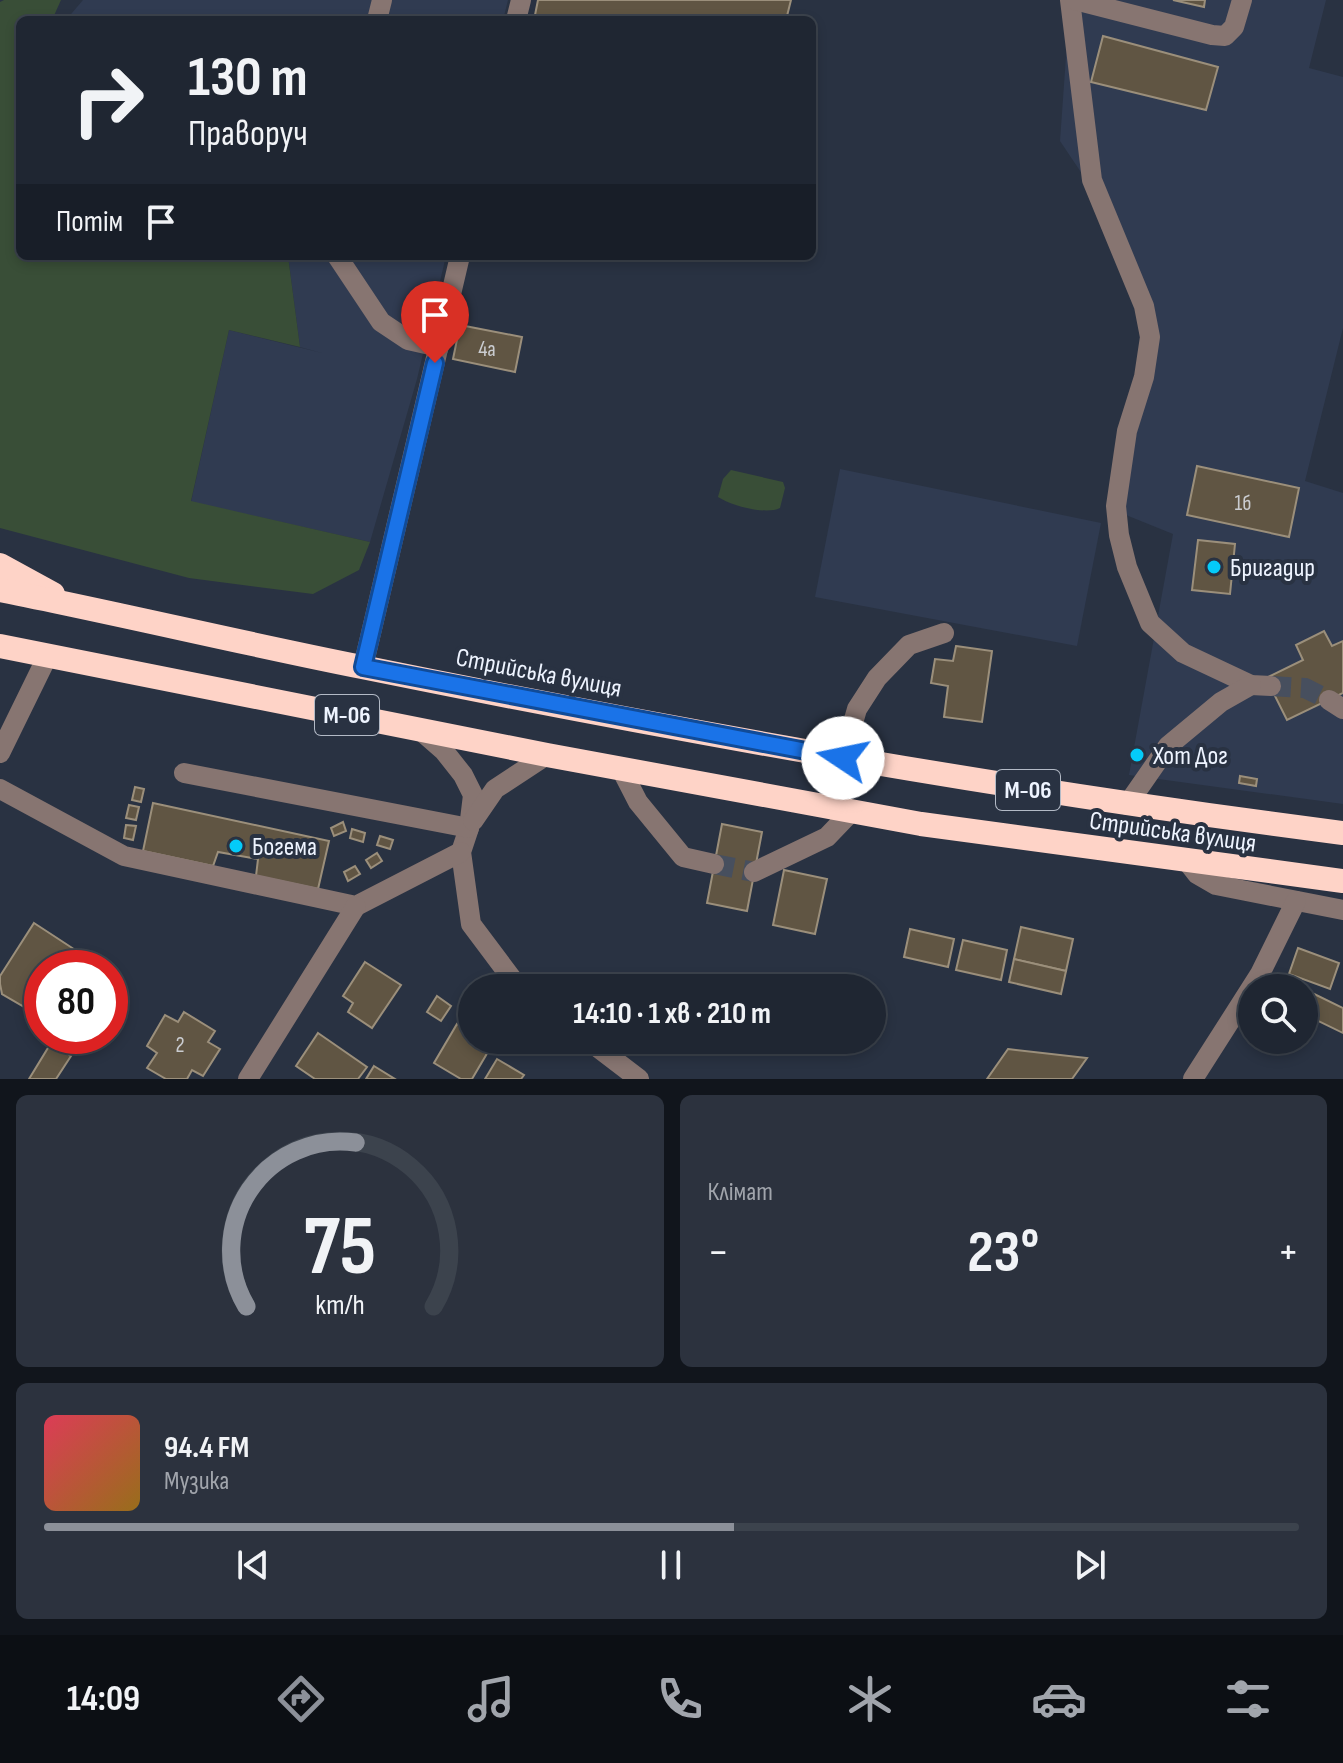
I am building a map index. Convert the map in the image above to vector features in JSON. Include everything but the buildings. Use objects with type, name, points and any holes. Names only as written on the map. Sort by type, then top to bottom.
[{"type":"highway","name":"М-06","points":[[0,565],[72,604]]},
{"type":"highway","points":[[0,590],[72,604]]},
{"type":"highway","name":"Стрийська вулиця","points":[[72,604],[363,667],[843,758],[1127,805],[1343,833]]},
{"type":"highway","name":"М-06","points":[[0,646],[48,655]]},
{"type":"highway","name":"Стрийська вулиця","points":[[48,655],[851,812],[1343,881]]},
{"type":"highway","points":[[0,658],[48,655]]},
{"type":"street","points":[[1127,805],[1168,746],[1221,702],[1261,686],[1183,653],[1150,623],[1127,567],[1116,506],[1127,431],[1144,377],[1150,337],[1144,306],[1092,180],[1072,0],[1225,36],[1234,27],[1242,0]]},
{"type":"street","points":[[340,260],[381,322],[408,340],[439,347]]},
{"type":"street","points":[[363,667],[459,260]]},
{"type":"street","points":[[843,758],[857,709],[877,678],[909,645],[944,633]]},
{"type":"street","points":[[0,753],[48,655]]},
{"type":"street","points":[[420,729],[463,775],[473,795],[469,828],[461,852],[471,924],[508,974]]},
{"type":"street","points":[[469,828],[495,789],[547,755]]},
{"type":"street","points":[[621,769],[638,802],[683,857],[714,864]]},
{"type":"street","points":[[184,773],[469,828]]},
{"type":"street","points":[[0,789],[124,856],[356,906]]},
{"type":"street","points":[[754,872],[827,837],[851,812]]},
{"type":"street","points":[[248,1079],[356,906],[461,852]]},
{"type":"street","points":[[1186,860],[1197,874],[1216,885],[1343,910]]},
{"type":"street","points":[[1193,1079],[1260,974],[1296,901]]},
{"type":"street","points":[[606,1054],[639,1079]]},
{"type":"shaded area","points":[[83,0],[508,0],[504,16],[69,16]]},
{"type":"shaded area","points":[[1070,0],[1326,0],[1309,68],[1343,77],[1343,328],[1305,481],[1343,493],[1343,804],[1129,775],[1173,534],[1121,513],[1151,359],[1113,220],[1060,141]]},
{"type":"shaded area","points":[[289,260],[445,260],[417,379],[370,542],[191,502],[229,330],[322,353],[300,347]]},
{"type":"shaded area","points":[[840,469],[1101,523],[1077,646],[815,597]]},
{"type":"green space","points":[[61,0],[54,16],[16,16],[16,260],[289,260],[300,347],[229,330],[191,501],[370,542],[359,570],[313,594],[189,578],[0,528],[0,2]]},
{"type":"green space","points":[[731,470],[783,482],[785,488],[780,508],[749,508],[718,497],[723,479]]},
{"type":"tunnel","points":[[1271,686],[1305,688],[1329,700]]},
{"type":"tunnel","points":[[714,864],[754,872]]},
{"type":"place","name":"Бригадир","points":[[1214,567]]},
{"type":"place","name":"Хот Дог","points":[[1137,755]]},
{"type":"place","name":"Богема","points":[[236,846]]},
{"type":"route","points":[[435,363],[363,667],[843,758]]}]
